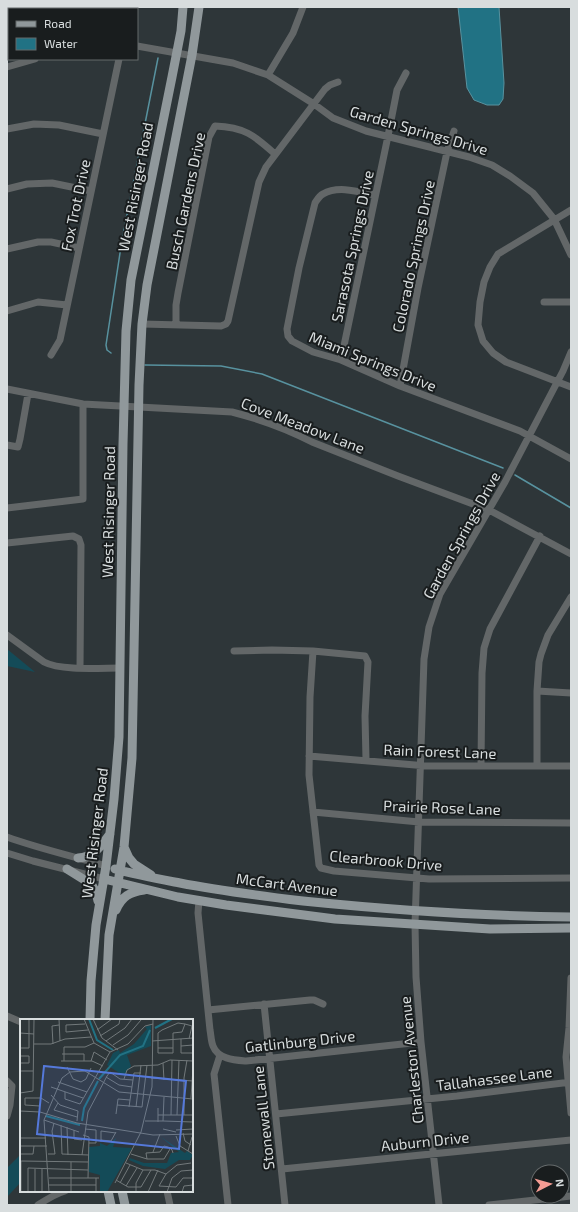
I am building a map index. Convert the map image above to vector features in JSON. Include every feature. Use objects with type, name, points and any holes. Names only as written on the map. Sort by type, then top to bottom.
[{"type":"main road","name":"West Risinger Road","points":[[90,1019],[91,981],[96,925],[106,866],[114,799],[119,737],[126,331],[131,280],[184,7]]},
{"type":"main road","name":"West Risinger Road","points":[[105,1019],[109,942],[124,847],[132,758],[142,324],[147,285],[192,55],[199,7]]},
{"type":"main road","points":[[120,668],[133,668]]},
{"type":"main road","points":[[78,858],[84,858],[94,853],[101,846],[110,832]]},
{"type":"main road","points":[[124,847],[129,858],[134,864],[155,878]]},
{"type":"main road","name":"McCart Avenue","points":[[106,866],[155,878],[261,896],[416,911],[517,917],[571,917]]},
{"type":"main road","points":[[67,869],[91,884],[96,892],[99,906]]},
{"type":"main road","name":"McCart Avenue","points":[[104,879],[226,905],[330,919],[490,929],[571,928]]},
{"type":"main road","points":[[112,918],[123,899],[134,891],[146,889]]},
{"type":"main road","points":[[108,1192],[111,1205]]},
{"type":"main road","points":[[122,1192],[125,1205]]},
{"type":"street","points":[[268,74],[293,33],[304,7]]},
{"type":"street","name":"Garden Springs Drive","points":[[138,46],[192,55],[244,66],[268,74],[333,118],[366,131],[469,157],[492,165],[533,193],[554,219],[571,255]]},
{"type":"street","points":[[7,67],[32,60]]},
{"type":"street","name":"Fox Trot Drive","points":[[51,354],[60,340],[119,60]]},
{"type":"street","name":"Sarasota Springs Drive","points":[[341,360],[397,90],[406,73]]},
{"type":"street","points":[[142,324],[221,326],[226,324],[228,321],[259,182],[266,167],[275,154],[325,89],[338,82]]},
{"type":"street","points":[[7,129],[34,124],[59,125],[103,134]]},
{"type":"street","name":"Busch Gardens Drive","points":[[176,325],[176,305],[179,286],[209,137],[215,126],[233,127],[246,132],[258,139],[275,154]]},
{"type":"street","name":"Colorado Springs Drive","points":[[400,386],[418,288],[454,131]]},
{"type":"street","points":[[7,189],[27,184],[52,183],[91,191]]},
{"type":"street","name":"Miami Springs Drive","points":[[375,195],[342,190],[330,190],[321,194],[314,203],[287,329],[288,336],[297,345],[312,352],[341,360],[400,386],[530,436],[571,459]]},
{"type":"street","points":[[571,210],[498,254],[490,267],[484,282],[478,324],[483,341],[493,353],[512,364],[571,387]]},
{"type":"street","points":[[7,249],[38,242],[51,242],[79,248]]},
{"type":"street","points":[[7,311],[38,302],[67,305]]},
{"type":"street","points":[[544,302],[571,302]]},
{"type":"street","name":"Garden Springs Drive","points":[[416,911],[424,659],[429,627],[440,594],[530,436],[571,352]]},
{"type":"street","name":"Cove Meadow Lane","points":[[7,389],[83,404],[232,412],[300,436],[398,476],[489,510],[540,536],[571,554]]},
{"type":"street","points":[[7,445],[18,447],[28,394]]},
{"type":"street","points":[[7,508],[83,499],[83,404]]},
{"type":"street","points":[[7,543],[73,536],[79,539],[81,545],[80,668]]},
{"type":"street","points":[[481,766],[482,673],[484,648],[490,628],[540,536]]},
{"type":"street","points":[[537,766],[537,691],[539,662],[548,635],[571,597]]},
{"type":"street","points":[[7,635],[47,664],[80,668],[120,668]]},
{"type":"street","points":[[234,651],[313,651],[365,656],[368,662],[365,716],[366,760]]},
{"type":"street","name":"Clearbrook Drive","points":[[313,651],[309,775],[320,868],[324,870],[417,878],[571,878]]},
{"type":"street","points":[[537,691],[571,693]]},
{"type":"street","name":"Rain Forest Lane","points":[[309,756],[421,765],[571,766]]},
{"type":"street","name":"Prairie Rose Lane","points":[[313,812],[419,822],[571,822]]},
{"type":"street","name":"McCart Avenue","points":[[7,837],[31,846],[106,866]]},
{"type":"street","name":"McCart Avenue","points":[[7,853],[104,879]]},
{"type":"street","points":[[199,900],[198,913],[210,1030],[213,1046],[220,1055],[214,1074],[228,1205]]},
{"type":"street","name":"Charleston Avenue","points":[[416,911],[416,990],[439,1205]]},
{"type":"street","points":[[571,978],[570,1028],[566,1057],[571,1113]]},
{"type":"street","points":[[208,1010],[310,1000],[323,1004]]},
{"type":"street","name":"Stonewall Lane","points":[[264,1004],[285,1205]]},
{"type":"street","points":[[7,1016],[20,1022]]},
{"type":"street","name":"Gatlinburg Drive","points":[[220,1055],[246,1061],[421,1042]]},
{"type":"street","points":[[7,1081],[12,1086],[7,1116]]},
{"type":"street","name":"Tallahassee Lane","points":[[276,1114],[427,1099],[569,1082]]},
{"type":"street","name":"Auburn Drive","points":[[282,1170],[433,1153],[571,1140]]},
{"type":"street","points":[[38,1205],[44,1200],[62,1192]]},
{"type":"street","points":[[167,1192],[170,1205]]},
{"type":"street","points":[[489,1205],[571,1196]]},
{"type":"shaded area","points":[[7,649],[35,672],[7,666]]},
{"type":"shaded area","points":[[20,1155],[20,1183],[7,1197],[7,1168]]},
{"type":"water","points":[[458,7],[499,7],[504,83],[503,99],[499,105],[487,105],[474,100],[467,88]]},
{"type":"waterway","points":[[111,353],[107,350],[106,345],[122,240],[158,58]]},
{"type":"waterway","points":[[145,365],[221,366],[262,374],[503,468]]},
{"type":"waterway","points":[[515,475],[571,508]]}]
